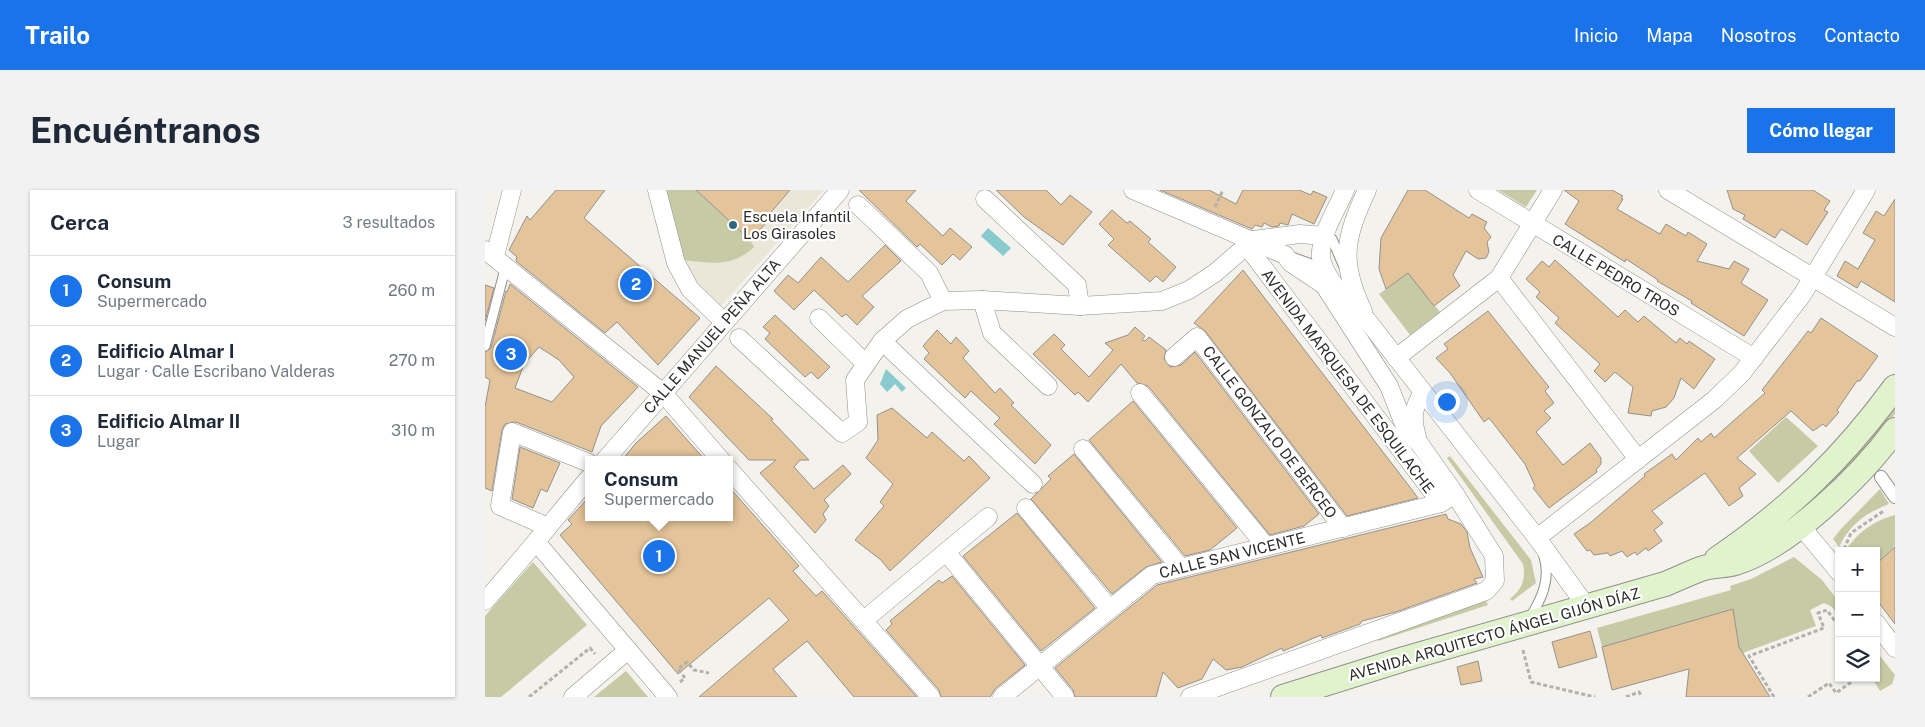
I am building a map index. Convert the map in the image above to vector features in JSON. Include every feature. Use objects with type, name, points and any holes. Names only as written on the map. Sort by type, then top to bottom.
[{"type":"main road","name":"AVENIDA ARQUITECTO ÁNGEL GIJÓN DÍAZ","points":[[1704,568],[1799,497],[1843,453],[1895,388]]},
{"type":"main road","name":"AVENIDA ARQUITECTO ÁNGEL GIJÓN DÍAZ","points":[[1283,697],[1305,693],[1404,659],[1665,584],[1704,568],[1735,563],[1773,545],[1826,505],[1860,472],[1895,430]]},
{"type":"street","points":[[513,190],[495,257],[663,393],[718,456]]},
{"type":"street","points":[[657,190],[676,263],[690,289],[724,322]]},
{"type":"street","name":"CALLE MANUEL PEÑA ALTA","points":[[608,456],[840,190]]},
{"type":"street","points":[[1133,190],[1249,243],[1285,255],[1291,263],[1325,278]]},
{"type":"street","name":"AVENIDA MARQUESA DE ESQUILACHE","points":[[1367,190],[1353,221],[1347,248],[1347,272],[1367,320]]},
{"type":"street","name":"CALLE PEDRO TROS","points":[[1478,190],[1754,358]]},
{"type":"street","points":[[1396,358],[1499,278],[1553,190]]},
{"type":"street","points":[[1668,190],[1812,279],[1895,327]]},
{"type":"street","points":[[1537,538],[1714,400],[1754,358],[1812,279],[1865,190]]},
{"type":"street","name":"AVENIDA MARQUESA DE ESQUILACHE","points":[[1342,191],[1320,253],[1325,278],[1389,386],[1407,432],[1419,443]]},
{"type":"street","points":[[985,199],[1077,285],[1080,306]]},
{"type":"street","points":[[858,205],[929,274],[943,301]]},
{"type":"street","points":[[739,338],[843,433],[858,422],[855,380],[882,341],[907,319],[943,301],[983,300],[1080,306],[1162,301],[1196,286],[1215,273],[1249,243],[1300,234],[1325,236]]},
{"type":"street","name":"AVENIDA MARQUESA DE ESQUILACHE","points":[[1190,697],[1486,591],[1495,581],[1494,556],[1249,243]]},
{"type":"street","name":"AVENIDA MARQUESA DE ESQUILACHE","points":[[1325,278],[1367,320],[1537,538],[1587,607]]},
{"type":"street","points":[[1499,278],[1638,459]]},
{"type":"street","points":[[983,300],[991,332],[1048,386]]},
{"type":"street","points":[[819,318],[867,364]]},
{"type":"street","name":"CALLE GONZALO DE BERCEO","points":[[1174,358],[1197,337],[1343,528]]},
{"type":"street","points":[[882,341],[1033,484]]},
{"type":"street","points":[[1140,393],[1265,545]]},
{"type":"street","name":"AVENIDA MARQUESA DE ESQUILACHE","points":[[1423,393],[1417,402],[1412,420],[1419,443],[1448,498]]},
{"type":"street","points":[[548,527],[500,506],[513,432],[585,461]]},
{"type":"street","points":[[1083,449],[1180,567]]},
{"type":"street","points":[[733,473],[931,697]]},
{"type":"street","points":[[1881,477],[1895,497]]},
{"type":"street","points":[[485,602],[537,543],[585,483]]},
{"type":"street","name":"CALLE SAN VICENTE","points":[[1003,697],[1041,668],[1152,575],[1265,545],[1343,528],[1448,498]]},
{"type":"street","points":[[1026,508],[1110,609]]},
{"type":"street","points":[[864,620],[988,516]]},
{"type":"street","points":[[1800,525],[1835,567]]},
{"type":"street","points":[[537,543],[668,697]]},
{"type":"street","points":[[946,552],[1065,697]]},
{"type":"street","points":[[1880,628],[1895,648]]},
{"type":"street","points":[[573,697],[628,650]]},
{"type":"lane","points":[[1325,236],[1332,240],[1347,272]]},
{"type":"lane","points":[[485,346],[495,257]]},
{"type":"lane","points":[[1340,294],[1349,321]]},
{"type":"lane","points":[[1525,624],[1545,589],[1547,568],[1537,538]]},
{"type":"path","points":[[1845,547],[1851,533],[1887,509]]},
{"type":"path","points":[[1774,697],[1749,656],[1824,628],[1819,613],[1827,610],[1835,621]]},
{"type":"path","points":[[529,697],[590,648],[598,658]]},
{"type":"path","points":[[1523,650],[1531,682],[1595,697]]},
{"type":"path","points":[[680,682],[685,678],[678,670],[687,662],[693,670],[709,674]]},
{"type":"path","points":[[1808,697],[1829,683],[1836,692],[1851,682]]},
{"type":"path","points":[[1626,697],[1639,692],[1642,697]]},
{"type":"shaded area","name":"Escuela Infantil Los Girasoles","points":[[665,190],[824,190],[719,308],[685,266]]},
{"type":"green space","points":[[665,190],[696,190],[750,240],[754,247],[746,254],[729,261],[712,263],[683,260]]},
{"type":"green space","points":[[1498,190],[1537,190],[1526,207]]},
{"type":"green space","points":[[1408,273],[1440,312],[1410,335],[1379,294]]},
{"type":"green space","points":[[1895,404],[1895,414],[1852,467],[1798,518],[1796,513]]},
{"type":"green space","points":[[1786,417],[1818,446],[1778,483],[1749,451]]},
{"type":"green space","points":[[1450,456],[1531,560],[1536,583],[1512,601],[1510,599],[1518,592],[1522,584],[1524,575],[1523,564],[1447,458]]},
{"type":"green space","points":[[1880,489],[1889,504],[1859,520],[1848,532],[1839,547],[1833,539]]},
{"type":"green space","points":[[1895,515],[1895,546],[1880,560],[1880,547],[1848,547],[1855,538],[1880,520]]},
{"type":"green space","points":[[1794,557],[1822,580],[1835,597],[1835,611],[1832,607],[1824,603],[1810,610],[1816,626],[1740,654],[1733,609],[1602,647],[1597,628],[1731,590],[1730,586],[1751,579]]},
{"type":"green space","points":[[533,562],[587,625],[501,697],[485,697],[485,616]]},
{"type":"green space","points":[[1486,601],[1488,605],[1378,641],[1376,637]]},
{"type":"green space","points":[[1880,656],[1895,675],[1892,684],[1880,691],[1874,682],[1880,682]]},
{"type":"green space","points":[[626,671],[648,697],[594,697]]},
{"type":"water","points":[[988,228],[1011,248],[1003,256],[981,236]]},
{"type":"water","points":[[886,369],[906,388],[902,392],[895,384],[887,392],[880,384]]},
{"type":"building","points":[[556,190],[605,190],[584,218],[700,318],[658,365],[617,322],[605,333],[516,261],[517,257],[509,250],[527,216],[530,220]]},
{"type":"building","points":[[696,190],[790,190],[767,217],[770,219],[750,240]]},
{"type":"building","points":[[859,190],[916,190],[906,201],[943,236],[950,228],[972,247],[960,260],[953,254],[942,265],[920,244],[917,247]]},
{"type":"building","points":[[996,190],[1046,190],[1061,205],[1070,195],[1092,212],[1063,245],[1024,217]]},
{"type":"building","points":[[1160,190],[1209,190],[1236,204],[1243,190],[1299,190],[1311,195],[1313,191],[1327,197],[1314,224],[1292,214],[1288,225],[1280,223],[1279,226],[1272,227],[1264,223],[1262,227],[1255,225],[1252,229]]},
{"type":"building","points":[[1408,190],[1425,190],[1469,218],[1472,214],[1487,222],[1484,228],[1491,237],[1487,242],[1489,252],[1486,258],[1478,259],[1466,251],[1453,275],[1460,286],[1434,306],[1408,273],[1386,289],[1379,269],[1381,238]]},
{"type":"building","points":[[1564,190],[1612,190],[1623,196],[1617,209],[1660,234],[1666,224],[1686,236],[1688,232],[1707,244],[1697,261],[1729,269],[1734,261],[1749,269],[1741,283],[1768,300],[1744,336],[1626,259],[1625,262],[1565,224],[1579,201]]},
{"type":"building","points":[[1727,190],[1813,190],[1830,201],[1824,210],[1828,212],[1807,245],[1781,229],[1775,238],[1743,219],[1745,215],[1733,209]]},
{"type":"building","points":[[1895,199],[1895,302],[1861,281],[1857,288],[1837,276],[1845,261],[1858,269],[1875,240],[1863,233],[1876,211],[1884,216]]},
{"type":"building","points":[[1112,210],[1127,223],[1130,221],[1151,239],[1148,242],[1176,267],[1163,282],[1156,276],[1150,282],[1108,245],[1114,239],[1099,224]]},
{"type":"building","points":[[885,245],[901,261],[862,296],[874,307],[857,325],[846,314],[842,317],[814,290],[794,310],[774,291],[788,275],[798,283],[821,257],[848,282]]},
{"type":"building","points":[[1555,260],[1618,317],[1625,310],[1638,322],[1644,316],[1676,343],[1680,338],[1687,344],[1689,341],[1715,359],[1694,389],[1681,378],[1674,398],[1666,407],[1652,411],[1651,416],[1628,413],[1633,387],[1615,372],[1605,382],[1594,371],[1600,364],[1555,323],[1559,318],[1536,297],[1540,292],[1526,279],[1542,261],[1549,267]]},
{"type":"building","points":[[1243,270],[1418,498],[1347,516],[1205,331],[1194,323]]},
{"type":"building","points":[[510,284],[638,387],[601,426],[592,452],[516,422],[505,424],[502,430],[492,491],[485,488],[485,407],[490,380],[485,377],[485,352],[491,348]],"holes":[[[539,347],[559,360],[574,377],[552,402],[515,388],[524,364]]]},
{"type":"building","points":[[485,285],[494,288],[485,321]]},
{"type":"building","points":[[1488,311],[1549,387],[1545,391],[1554,403],[1544,411],[1551,418],[1536,432],[1563,465],[1590,443],[1601,458],[1601,464],[1596,470],[1597,472],[1549,508],[1533,488],[1535,486],[1525,464],[1489,418],[1484,422],[1450,373],[1436,358],[1448,349],[1444,344]]},
{"type":"building","points":[[775,315],[830,367],[818,379],[811,372],[805,377],[765,339],[770,333],[763,327]]},
{"type":"building","points":[[1821,318],[1878,356],[1860,381],[1857,381],[1837,410],[1839,412],[1826,427],[1823,424],[1813,431],[1791,411],[1737,458],[1756,474],[1739,488],[1743,496],[1729,506],[1705,473],[1652,511],[1663,523],[1654,530],[1662,541],[1648,551],[1646,548],[1637,555],[1635,552],[1627,557],[1622,551],[1610,556],[1608,553],[1594,555],[1590,550],[1587,551],[1574,534],[1590,523],[1645,476],[1644,474],[1672,454],[1676,460],[1698,438],[1701,442],[1711,433],[1714,438],[1765,393],[1762,390],[1808,331],[1811,333]]},
{"type":"building","points":[[1135,327],[1145,336],[1142,340],[1145,341],[1149,337],[1166,350],[1164,359],[1170,367],[1181,365],[1195,352],[1319,514],[1304,526],[1270,535],[1148,386],[1137,383],[1121,364],[1088,402],[1078,392],[1075,395],[1033,354],[1054,334],[1065,345],[1061,349],[1089,377],[1113,350],[1105,343],[1128,335]]},
{"type":"building","points":[[937,330],[951,344],[956,337],[969,351],[963,358],[995,393],[1000,388],[1014,403],[1011,405],[1051,445],[1035,464],[994,424],[1000,418],[971,391],[965,398],[924,359],[929,353],[923,346]]},
{"type":"building","points":[[716,366],[773,419],[771,420],[809,460],[800,460],[794,467],[814,489],[843,465],[851,474],[824,500],[829,506],[823,514],[826,520],[815,533],[760,473],[776,460],[749,460],[689,397]]},
{"type":"building","points":[[1133,401],[1237,528],[1210,550],[1185,556],[1089,440]]},
{"type":"building","points":[[892,408],[927,438],[932,432],[964,461],[969,456],[990,478],[890,571],[881,560],[855,540],[884,506],[880,502],[893,484],[866,458],[878,440],[877,415]]},
{"type":"building","points":[[666,416],[701,456],[625,456],[636,443]]},
{"type":"building","points":[[520,447],[560,463],[547,492],[541,489],[533,508],[512,499]]},
{"type":"building","points":[[1074,454],[1162,562],[1146,567],[1112,594],[1031,499],[1051,479],[1048,476]]},
{"type":"building","points":[[733,492],[799,566],[793,571],[816,596],[822,591],[917,697],[854,697],[807,641],[773,669],[797,697],[699,697],[789,620],[769,598],[678,674],[560,535],[572,524],[568,520],[585,501],[585,521],[733,521]]},
{"type":"building","points":[[1017,513],[1095,608],[1041,651],[963,556]]},
{"type":"building","points":[[1446,514],[1448,519],[1461,524],[1467,532],[1470,548],[1483,577],[1474,579],[1477,583],[1396,612],[1362,621],[1360,624],[1322,638],[1321,635],[1283,651],[1282,648],[1242,667],[1226,670],[1213,659],[1202,679],[1178,688],[1163,672],[1156,697],[1075,697],[1073,690],[1055,668],[1157,585]]},
{"type":"building","points":[[1895,547],[1895,624],[1880,604],[1880,560]]},
{"type":"building","points":[[952,576],[1025,665],[995,689],[990,697],[941,697],[939,690],[886,630],[892,624],[890,621],[939,580],[942,583]]},
{"type":"building","points":[[1733,609],[1739,647],[1770,697],[1686,697],[1689,669],[1612,690],[1602,647]]},
{"type":"building","points":[[1590,631],[1597,657],[1559,668],[1552,642]]},
{"type":"building","points":[[1478,661],[1482,681],[1461,685],[1457,667]]},
{"type":"place","name":"Escuela Infantil Los Girasoles","points":[[733,225]]},
{"type":"place","name":"Edificio Almar I","points":[[636,284]]},
{"type":"place","name":"Edificio Almar II","points":[[511,354]]},
{"type":"place","name":"Consum","points":[[659,556]]}]
